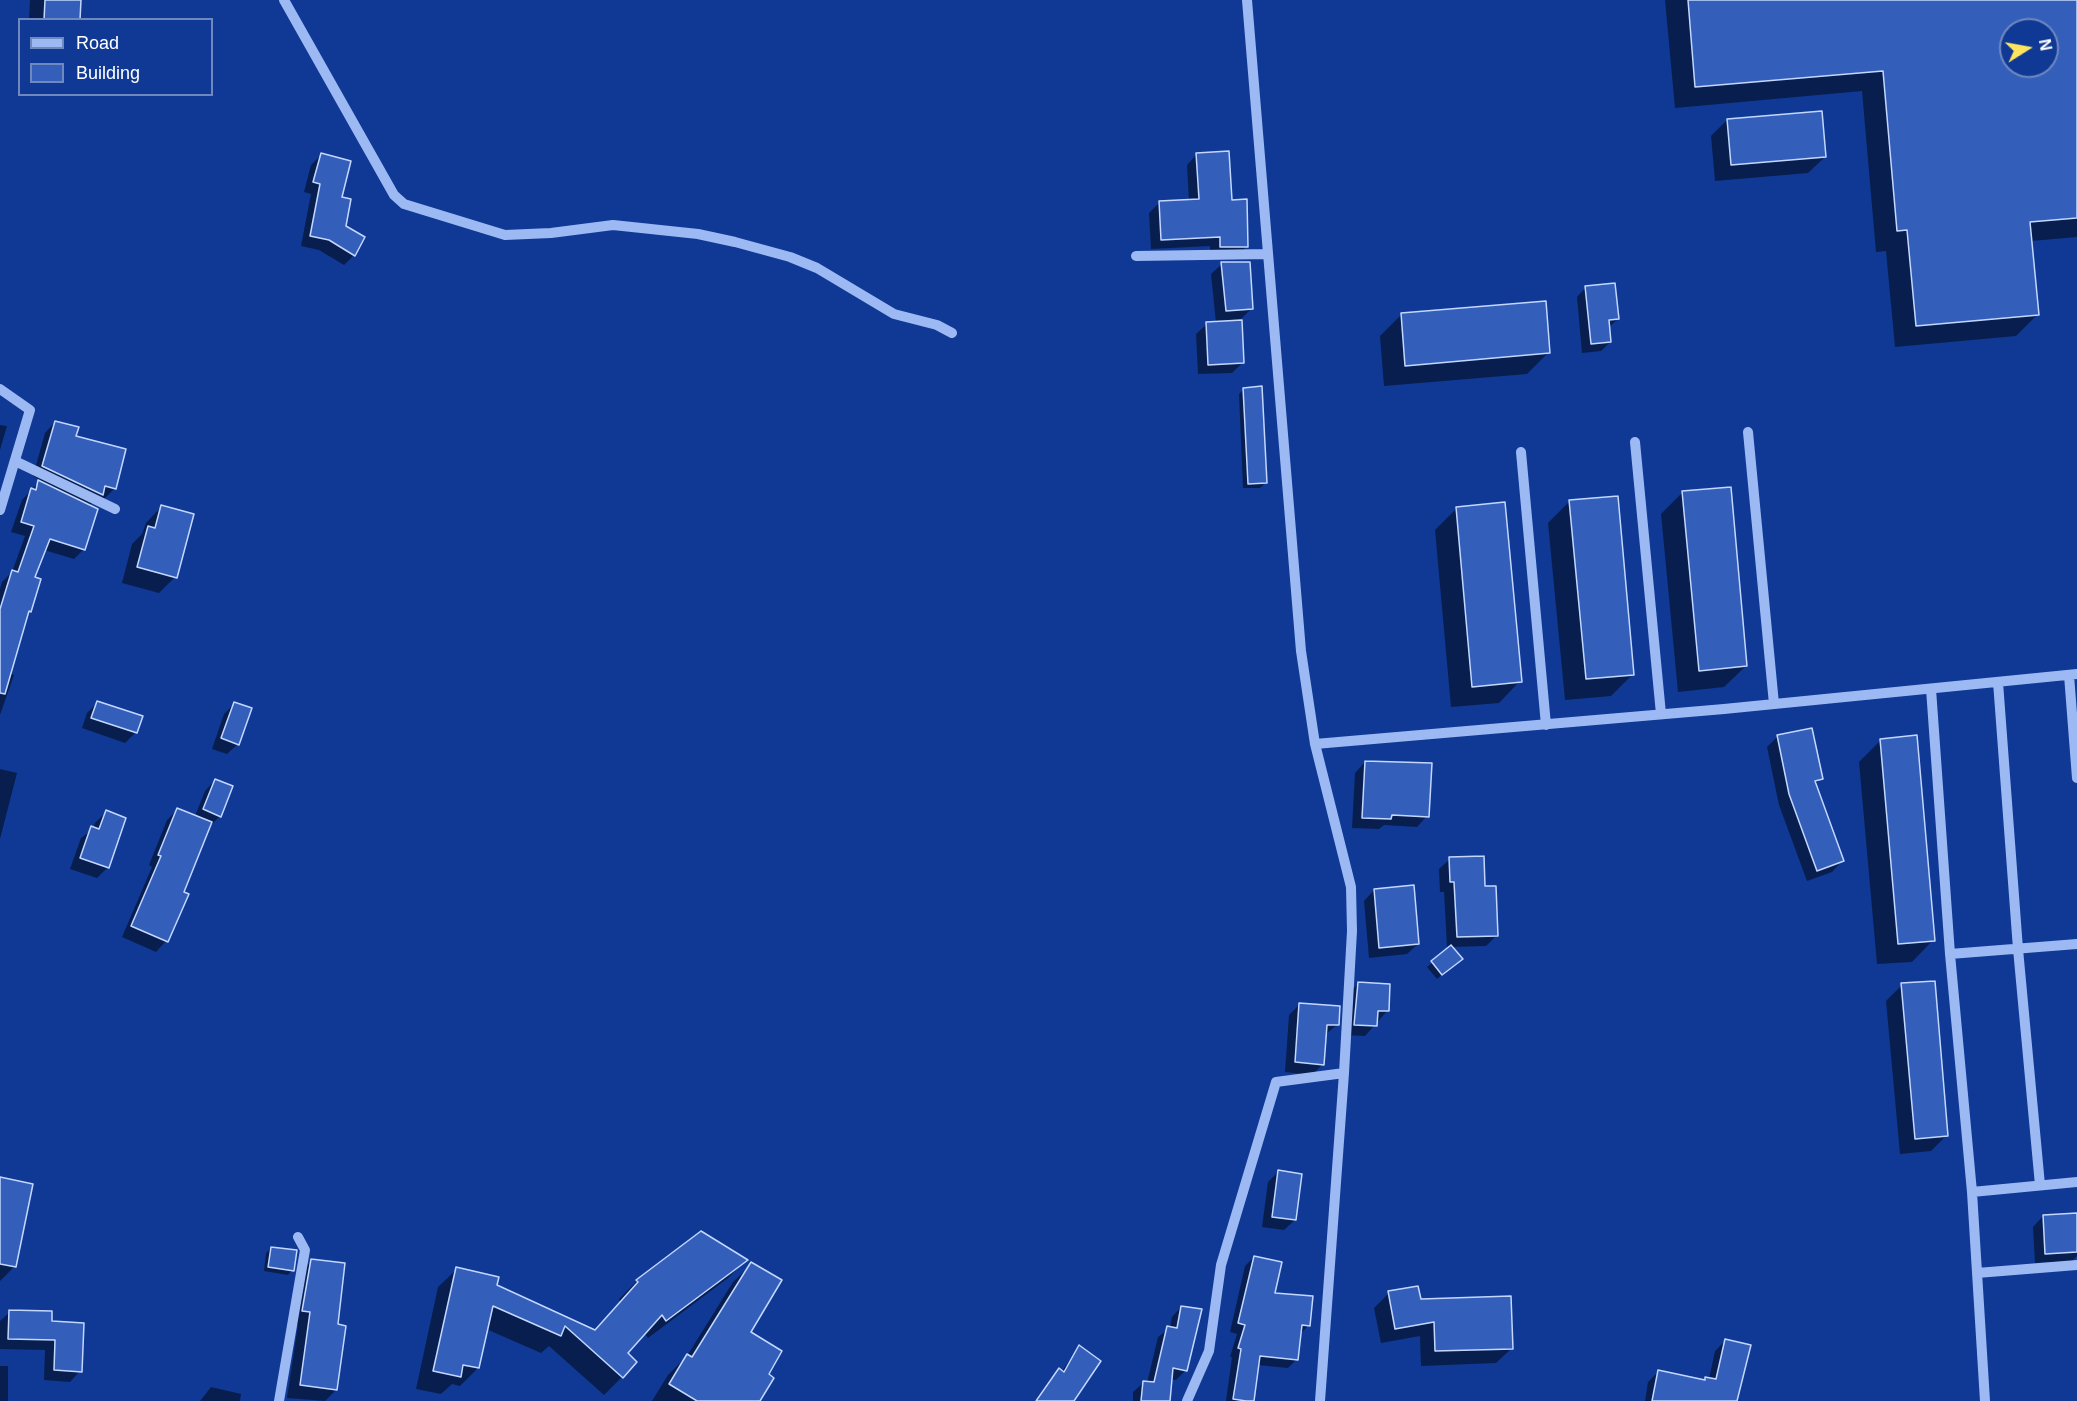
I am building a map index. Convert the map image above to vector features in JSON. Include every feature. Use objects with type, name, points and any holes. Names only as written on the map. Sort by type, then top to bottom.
[{"type":"street","points":[[284,0],[394,195],[404,204],[505,235],[551,233],[613,225],[698,234],[735,242],[790,257],[817,268],[894,314],[936,325],[952,333]]},
{"type":"street","points":[[1247,0],[1301,651],[1315,744],[1351,887],[1352,931],[1344,1073],[1320,1401]]},
{"type":"street","points":[[1136,256],[1268,254]]},
{"type":"street","points":[[0,389],[30,410],[0,510]]},
{"type":"street","points":[[1748,432],[1774,704]]},
{"type":"street","points":[[1635,442],[1661,714]]},
{"type":"street","points":[[1521,452],[1546,725]]},
{"type":"street","points":[[15,460],[115,509]]},
{"type":"street","points":[[1315,744],[1546,725],[2073,675],[2077,778]]},
{"type":"street","points":[[1998,682],[2018,949],[2040,1185]]},
{"type":"street","points":[[1931,689],[1950,954],[1972,1192],[1985,1401]]},
{"type":"street","points":[[1950,954],[2077,944]]},
{"type":"street","points":[[1187,1401],[1209,1351],[1221,1264],[1276,1082],[1344,1073]]},
{"type":"street","points":[[1972,1192],[2077,1182]]},
{"type":"street","points":[[279,1401],[305,1250],[298,1237]]},
{"type":"street","points":[[1977,1273],[2077,1265]]},
{"type":"building","points":[[45,0],[81,0],[80,18],[44,18]]},
{"type":"building","points":[[1688,0],[2077,0],[2077,218],[2030,222],[2039,315],[1916,326],[1907,230],[1897,231],[1883,71],[1695,87]]},
{"type":"building","points":[[1822,111],[1826,157],[1731,165],[1727,119]]},
{"type":"building","points":[[1229,151],[1232,200],[1247,199],[1248,247],[1220,247],[1220,237],[1161,240],[1159,201],[1199,199],[1196,153]]},
{"type":"building","points":[[321,153],[351,161],[342,197],[351,199],[346,226],[365,237],[355,256],[329,240],[310,236],[320,184],[313,182]]},
{"type":"building","points":[[1221,262],[1250,262],[1253,309],[1226,311]]},
{"type":"building","points":[[1615,283],[1619,319],[1609,320],[1611,342],[1591,344],[1585,286]]},
{"type":"building","points":[[1546,301],[1550,353],[1405,366],[1401,313]]},
{"type":"building","points":[[1242,320],[1244,363],[1208,365],[1206,322]]},
{"type":"building","points":[[1262,386],[1267,483],[1248,484],[1243,388]]},
{"type":"building","points":[[55,421],[79,427],[76,436],[126,449],[116,489],[105,486],[103,495],[42,466]]},
{"type":"building","points":[[38,480],[98,509],[85,550],[50,539],[35,577],[41,579],[31,612],[29,611],[5,694],[0,693],[0,609],[12,570],[18,572],[34,526],[21,522],[31,488],[36,490]]},
{"type":"building","points":[[1731,487],[1747,666],[1699,671],[1682,491]]},
{"type":"building","points":[[1618,496],[1634,675],[1586,679],[1569,500]]},
{"type":"building","points":[[1505,502],[1522,682],[1472,687],[1456,507]]},
{"type":"building","points":[[161,505],[194,514],[177,578],[137,567],[148,526],[155,528]]},
{"type":"building","points":[[97,701],[143,716],[137,733],[91,718]]},
{"type":"building","points":[[234,702],[252,708],[239,745],[221,738]]},
{"type":"building","points":[[1812,728],[1823,779],[1815,781],[1844,861],[1817,871],[1789,794],[1777,735]]},
{"type":"building","points":[[1917,735],[1935,941],[1898,944],[1880,739]]},
{"type":"building","points":[[1365,761],[1432,763],[1429,817],[1392,815],[1391,819],[1362,818]]},
{"type":"building","points":[[215,779],[233,786],[221,817],[203,809]]},
{"type":"building","points":[[177,808],[212,822],[184,892],[189,894],[168,942],[131,926],[161,856],[158,855]]},
{"type":"building","points":[[106,810],[126,818],[109,868],[80,858],[91,826],[99,829]]},
{"type":"building","points":[[1484,856],[1485,886],[1496,886],[1498,936],[1457,937],[1454,882],[1450,882],[1449,857]]},
{"type":"building","points":[[1414,885],[1419,944],[1379,948],[1374,889]]},
{"type":"building","points":[[1451,945],[1463,959],[1442,975],[1431,961]]},
{"type":"building","points":[[1935,981],[1948,1136],[1915,1139],[1901,983]]},
{"type":"building","points":[[1358,982],[1390,984],[1389,1011],[1378,1011],[1377,1026],[1354,1025]]},
{"type":"building","points":[[1299,1003],[1340,1006],[1339,1025],[1327,1025],[1324,1065],[1295,1062]]},
{"type":"building","points":[[1278,1170],[1302,1174],[1296,1220],[1272,1217]]},
{"type":"building","points":[[0,1177],[33,1184],[16,1267],[0,1264]]},
{"type":"building","points":[[2077,1213],[2077,1252],[2045,1254],[2043,1215]]},
{"type":"building","points":[[701,1231],[748,1260],[666,1321],[662,1315],[628,1353],[637,1362],[623,1378],[565,1326],[561,1336],[493,1306],[479,1368],[463,1365],[461,1377],[433,1371],[456,1267],[499,1277],[497,1285],[595,1330],[638,1282],[636,1280]]},
{"type":"building","points":[[271,1247],[297,1250],[294,1271],[268,1267]]},
{"type":"building","points":[[1254,1256],[1282,1262],[1275,1293],[1313,1296],[1310,1326],[1302,1325],[1298,1360],[1260,1356],[1254,1401],[1246,1401],[1233,1399],[1241,1349],[1238,1348],[1245,1325],[1238,1323]]},
{"type":"building","points":[[311,1259],[345,1263],[338,1324],[346,1326],[337,1390],[300,1385],[310,1312],[302,1311]]},
{"type":"building","points":[[751,1262],[782,1280],[751,1332],[782,1351],[769,1374],[774,1378],[760,1401],[697,1401],[669,1384],[687,1354],[692,1357]]},
{"type":"building","points":[[1418,1286],[1421,1299],[1511,1296],[1513,1349],[1435,1351],[1434,1322],[1395,1329],[1388,1291]]},
{"type":"building","points":[[1181,1306],[1202,1309],[1187,1371],[1173,1368],[1170,1401],[1141,1401],[1143,1381],[1154,1382],[1167,1326],[1177,1328]]},
{"type":"building","points":[[9,1310],[52,1311],[52,1321],[84,1323],[82,1372],[54,1370],[55,1340],[8,1339]]},
{"type":"building","points":[[1725,1339],[1751,1345],[1737,1401],[1652,1401],[1658,1370],[1705,1380],[1705,1377],[1716,1379]]},
{"type":"building","points":[[1079,1345],[1101,1361],[1074,1401],[1036,1401],[1059,1368],[1064,1372]]}]
